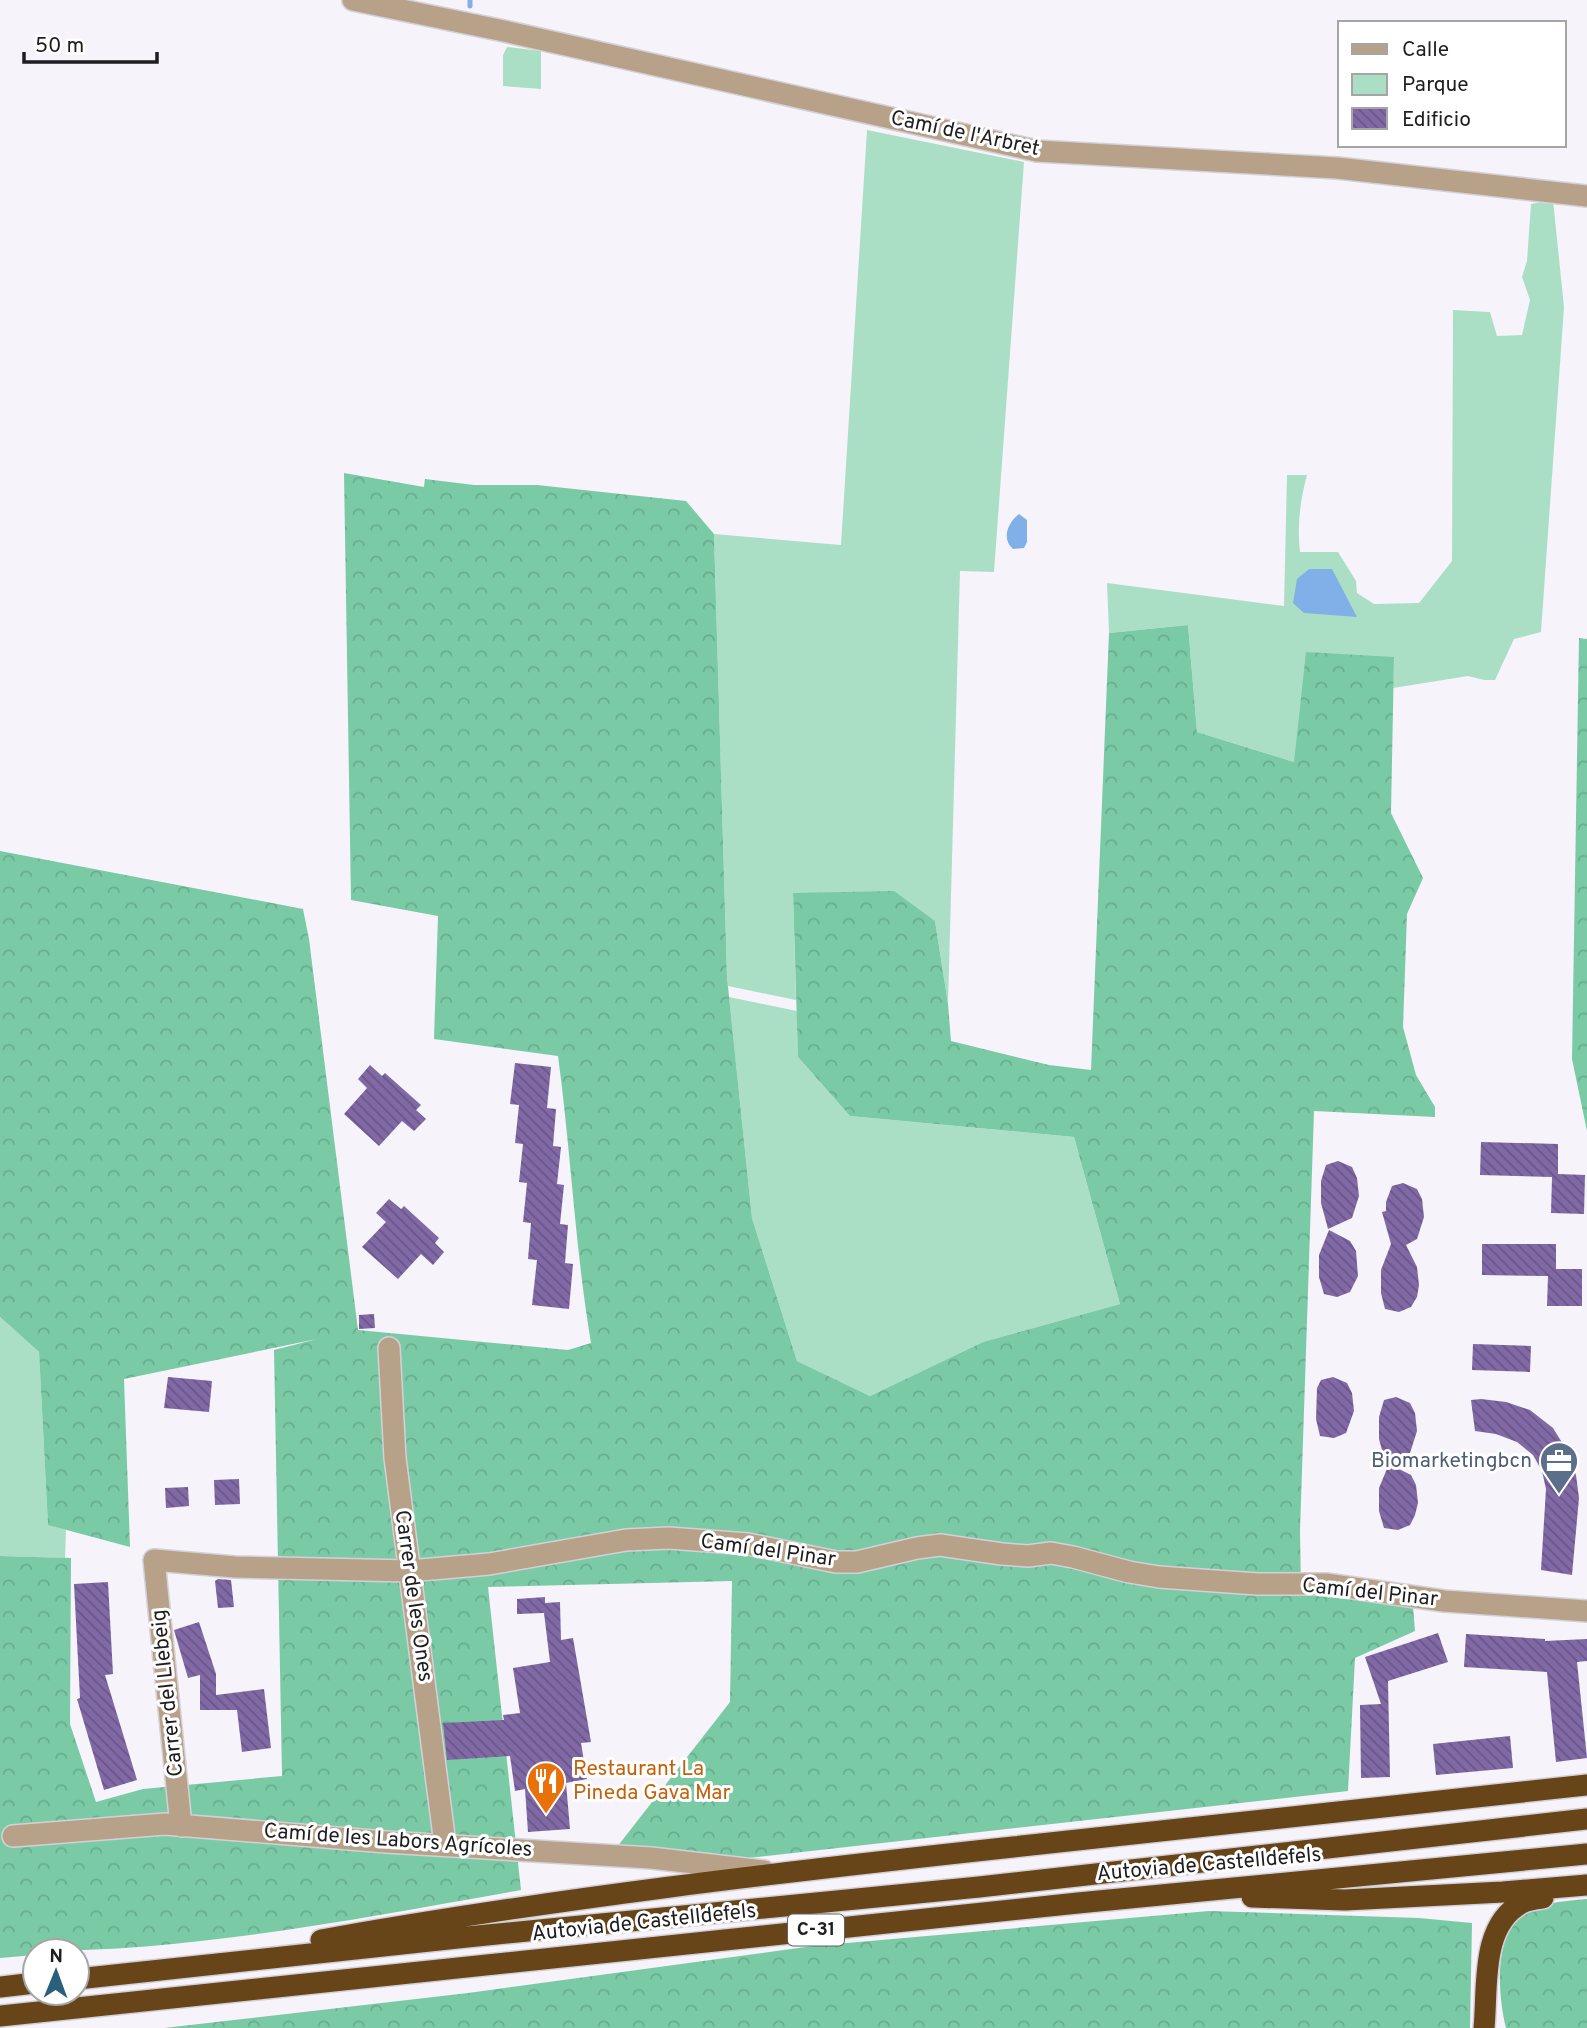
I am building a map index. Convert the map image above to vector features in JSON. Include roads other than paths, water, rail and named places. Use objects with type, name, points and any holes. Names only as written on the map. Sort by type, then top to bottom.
[{"type":"highway","points":[[168,1968],[474,1915],[784,1873],[1587,1785]]},
{"type":"highway","name":"Autovia de Castelldefels","points":[[91,1977],[979,1887],[1587,1819]]},
{"type":"highway","name":"Autovia de Castelldefels","points":[[0,2018],[42,2019],[1162,1895],[1587,1854]]},
{"type":"highway","points":[[1162,1895],[1345,1900],[1587,1885]]},
{"type":"highway","points":[[1488,2022],[1490,1950],[1498,1926],[1523,1902],[1587,1891]]},
{"type":"highway","points":[[0,1987],[21,1985]]},
{"type":"highway","points":[[0,2018],[5,2028]]},
{"type":"street","name":"Camí de l'Arbret","points":[[353,0],[504,31],[1037,151],[1337,168],[1587,196]]},
{"type":"street","name":"Carrer de les Ones","points":[[389,1348],[395,1458],[445,1844]]},
{"type":"street","name":"Camí del Pinar","points":[[154,1560],[235,1567],[409,1571],[489,1564],[626,1540],[669,1538],[748,1545],[775,1548],[836,1562],[856,1562],[940,1545],[1028,1556],[1051,1553],[1159,1577],[1257,1584],[1326,1584],[1444,1601],[1587,1611]]},
{"type":"street","name":"Carrer del Llebeig","points":[[154,1560],[181,1826]]},
{"type":"street","name":"Camí de les Labors Agrícoles","points":[[12,1836],[165,1824],[386,1842],[650,1858],[784,1873]]},
{"type":"water","points":[[1019,514],[1027,520],[1027,542],[1024,548],[1013,549],[1007,540],[1007,531]]},
{"type":"water","points":[[1309,569],[1332,569],[1357,617],[1304,613],[1293,603],[1297,579]]},
{"type":"waterway","points":[[470,0],[470,6]]},
{"type":"place","name":"Biomarketingbcn","points":[[1559,1495]]},
{"type":"place","name":"Restaurant La Pineda Gava Mar","points":[[546,1815]]}]
